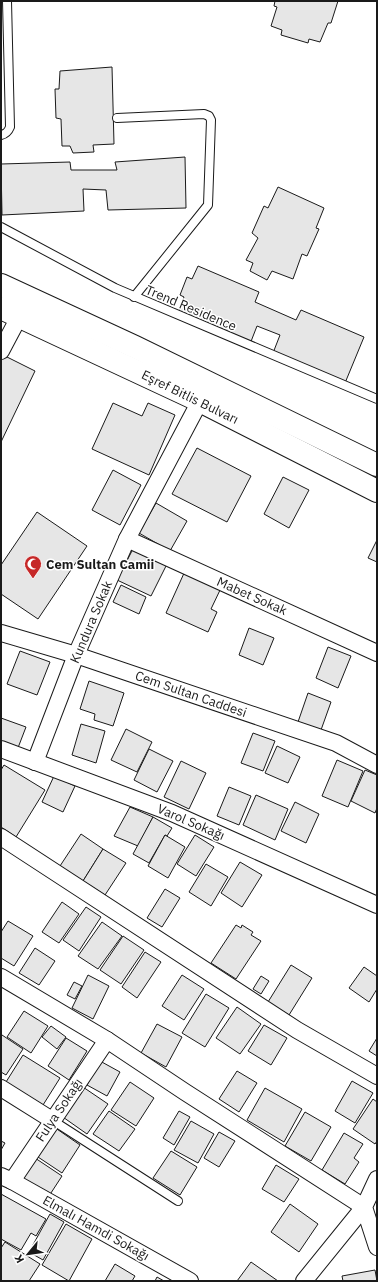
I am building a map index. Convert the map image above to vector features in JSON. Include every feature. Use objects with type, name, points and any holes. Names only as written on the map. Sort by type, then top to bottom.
[{"type":"main road","name":"Eşref Bitlis Bulvarı","points":[[1,285],[135,347],[377,465]]},
{"type":"main road","name":"Eşref Bitlis Bulvarı","points":[[10,312],[200,401],[377,491]]},
{"type":"street","points":[[1,351],[10,312]]},
{"type":"street","name":"Kundura Sokak","points":[[35,762],[76,655],[127,540],[200,401]]},
{"type":"street","name":"Mabet Sokak","points":[[127,540],[377,653]]},
{"type":"street","name":"Cem Sultan Caddesi","points":[[1,633],[76,655],[336,743],[377,765]]},
{"type":"street","name":"Varol Sokağı","points":[[1,749],[172,812],[377,905]]},
{"type":"street","points":[[1,837],[297,1030],[377,1076]]},
{"type":"street","points":[[1,977],[107,1040],[191,1096],[370,1207]]},
{"type":"street","name":"Fulya Sokağı","points":[[7,1179],[52,1120],[107,1040]]},
{"type":"street","points":[[1,1088],[52,1120]]},
{"type":"street","name":"Elmalı Hamdi Sokağı","points":[[7,1179],[190,1281]]},
{"type":"street","points":[[377,1179],[370,1207],[377,1247]]},
{"type":"street","points":[[304,1281],[370,1207]]},
{"type":"lane","points":[[1,135],[8,132],[10,127],[6,1]]},
{"type":"lane","points":[[117,118],[204,114],[209,116],[211,120],[208,205],[134,297]]},
{"type":"lane","name":"Trend Residence","points":[[1,227],[134,297],[377,399]]},
{"type":"lane","points":[[52,1120],[178,1201]]},
{"type":"building","points":[[275,1],[338,1],[331,23],[328,23],[320,42],[309,39],[308,43],[281,35],[282,30],[271,26],[277,7],[274,6]]},
{"type":"building","points":[[112,67],[114,144],[93,145],[94,152],[73,153],[70,146],[62,146],[61,119],[56,118],[55,89],[59,89],[60,71]]},
{"type":"building","points":[[185,157],[186,208],[108,210],[106,190],[83,189],[84,211],[2,215],[1,164],[70,162],[71,170],[117,170],[115,162]]},
{"type":"building","points":[[278,187],[324,208],[316,228],[319,229],[307,256],[302,254],[293,279],[272,271],[267,280],[250,271],[253,263],[246,260],[258,238],[252,233],[264,206],[268,208]]},
{"type":"building","points":[[198,266],[259,292],[255,302],[296,320],[301,310],[364,337],[345,383],[273,353],[280,335],[257,326],[250,344],[178,313],[184,297],[180,295],[187,277],[192,279]]},
{"type":"building","points":[[3,355],[35,371],[1,442],[1,359]]},
{"type":"building","points":[[113,403],[142,416],[148,403],[175,415],[149,475],[92,449]]},
{"type":"building","points":[[197,448],[251,476],[227,522],[172,494]]},
{"type":"building","points":[[113,470],[141,485],[120,525],[92,510]]},
{"type":"building","points":[[283,477],[309,490],[289,528],[264,514]]},
{"type":"building","points":[[156,503],[187,521],[170,551],[139,533]]},
{"type":"building","name":"Cem Sultan Camii","points":[[37,512],[87,546],[38,619],[1,594],[1,565]]},
{"type":"building","points":[[377,540],[377,562],[368,558]]},
{"type":"building","points":[[134,547],[167,564],[151,596],[117,580]]},
{"type":"building","points":[[185,571],[221,588],[211,609],[217,612],[208,632],[166,613]]},
{"type":"building","points":[[121,585],[146,597],[139,614],[113,602]]},
{"type":"building","points":[[249,628],[274,638],[263,665],[239,655]]},
{"type":"building","points":[[328,647],[351,656],[338,688],[316,678]]},
{"type":"building","points":[[20,651],[50,662],[37,695],[7,684]]},
{"type":"building","points":[[89,681],[124,693],[113,726],[94,720],[95,714],[80,709]]},
{"type":"building","points":[[308,693],[331,702],[321,730],[298,722]]},
{"type":"building","points":[[1,718],[26,727],[16,753],[1,747]]},
{"type":"building","points":[[81,724],[105,731],[96,763],[72,755]]},
{"type":"building","points":[[126,729],[152,742],[137,772],[111,760]]},
{"type":"building","points":[[253,733],[275,741],[263,771],[241,763]]},
{"type":"building","points":[[277,746],[300,757],[288,783],[265,773]]},
{"type":"building","points":[[149,749],[173,761],[157,792],[134,780]]},
{"type":"building","points":[[337,760],[363,771],[348,807],[322,796]]},
{"type":"building","points":[[181,761],[206,773],[189,809],[164,797]]},
{"type":"building","points":[[4,765],[45,790],[16,837],[1,827],[1,770]]},
{"type":"building","points":[[365,770],[377,775],[377,808],[375,813],[351,801]]},
{"type":"building","points":[[54,776],[75,786],[63,812],[42,802]]},
{"type":"building","points":[[229,787],[251,796],[239,825],[217,816]]},
{"type":"building","points":[[256,795],[288,809],[275,840],[243,825]]},
{"type":"building","points":[[295,802],[319,814],[306,843],[281,831]]},
{"type":"building","points":[[130,807],[153,817],[138,846],[114,836]]},
{"type":"building","points":[[153,817],[172,828],[167,836],[165,835],[149,863],[133,854]]},
{"type":"building","points":[[81,834],[103,849],[83,881],[60,866]]},
{"type":"building","points":[[165,835],[185,847],[168,878],[148,866]]},
{"type":"building","points":[[195,835],[214,847],[196,876],[177,864]]},
{"type":"building","points":[[103,849],[126,863],[105,895],[83,881]]},
{"type":"building","points":[[240,862],[262,875],[242,907],[221,893]]},
{"type":"building","points":[[206,864],[228,877],[211,906],[189,892]]},
{"type":"building","points":[[165,889],[180,898],[162,927],[147,918]]},
{"type":"building","points":[[62,902],[79,914],[59,943],[42,932]]},
{"type":"building","points":[[86,907],[101,917],[79,951],[63,940]]},
{"type":"building","points":[[8,921],[33,936],[14,966],[1,958],[1,932]]},
{"type":"building","points":[[102,922],[122,936],[98,969],[78,956]]},
{"type":"building","points":[[236,925],[241,928],[242,925],[253,932],[251,935],[261,941],[236,979],[211,963]]},
{"type":"building","points":[[123,936],[144,950],[121,984],[100,970]]},
{"type":"building","points":[[35,948],[55,961],[39,985],[19,973]]},
{"type":"building","points":[[145,952],[161,962],[137,998],[122,987]]},
{"type":"building","points":[[291,965],[312,978],[289,1015],[268,1002]]},
{"type":"building","points":[[364,967],[377,976],[377,989],[369,1002],[349,988]]},
{"type":"building","points":[[88,975],[109,986],[93,1019],[72,1008]]},
{"type":"building","points":[[182,975],[204,989],[184,1020],[162,1006]]},
{"type":"building","points":[[261,976],[269,981],[261,994],[253,989]]},
{"type":"building","points":[[74,982],[82,986],[75,999],[67,995]]},
{"type":"building","points":[[206,994],[229,1008],[205,1047],[182,1033]]},
{"type":"building","points":[[237,1007],[261,1024],[240,1054],[216,1038]]},
{"type":"building","points":[[24,1011],[48,1026],[31,1053],[7,1037]]},
{"type":"building","points":[[157,1024],[182,1037],[166,1067],[141,1053]]},
{"type":"building","points":[[264,1025],[287,1038],[271,1065],[248,1051]]},
{"type":"building","points":[[51,1026],[66,1037],[57,1049],[42,1037]]},
{"type":"building","points":[[2,1035],[23,1049],[6,1075],[1,1072]]},
{"type":"building","points":[[66,1038],[87,1051],[69,1080],[48,1066]]},
{"type":"building","points":[[377,1038],[377,1056],[369,1051]]},
{"type":"building","points":[[23,1055],[60,1078],[43,1105],[6,1082]]},
{"type":"building","points":[[100,1061],[120,1072],[107,1096],[87,1085]]},
{"type":"building","points":[[237,1071],[257,1083],[239,1112],[219,1099]]},
{"type":"building","points":[[352,1081],[373,1093],[355,1123],[335,1111]]},
{"type":"building","points":[[130,1082],[154,1098],[136,1126],[111,1110]]},
{"type":"building","points":[[80,1085],[108,1104],[87,1134],[60,1115]]},
{"type":"building","points":[[265,1088],[302,1109],[284,1142],[247,1120]]},
{"type":"building","points":[[373,1099],[377,1102],[377,1141],[375,1144],[353,1129]]},
{"type":"building","points":[[109,1111],[135,1129],[119,1151],[93,1134]]},
{"type":"building","points":[[179,1111],[190,1117],[174,1145],[163,1138]]},
{"type":"building","points":[[305,1112],[331,1127],[311,1161],[285,1146]]},
{"type":"building","points":[[191,1121],[214,1134],[198,1163],[174,1150]]},
{"type":"building","points":[[54,1127],[80,1145],[62,1173],[35,1155]]},
{"type":"building","points":[[219,1132],[235,1141],[219,1167],[204,1158]]},
{"type":"building","points":[[344,1133],[363,1144],[354,1158],[359,1162],[345,1184],[322,1170]]},
{"type":"building","points":[[1,1141],[5,1143],[1,1150]]},
{"type":"building","points":[[171,1151],[197,1167],[180,1195],[153,1178]]},
{"type":"building","points":[[32,1156],[62,1176],[49,1196],[19,1176]]},
{"type":"building","points":[[276,1165],[299,1179],[284,1202],[262,1189]]},
{"type":"building","points":[[1,1194],[46,1219],[36,1236],[31,1233],[21,1250],[1,1239]]},
{"type":"building","points":[[290,1204],[318,1224],[299,1252],[271,1232]]},
{"type":"building","points":[[50,1214],[64,1222],[43,1260],[29,1252]]},
{"type":"building","points":[[66,1224],[92,1239],[69,1281],[42,1265]]},
{"type":"building","points":[[5,1242],[40,1264],[29,1281],[1,1281],[1,1248]]},
{"type":"building","points":[[251,1262],[278,1281],[237,1281]]},
{"type":"building","points":[[115,1264],[135,1276],[132,1281],[105,1281]]},
{"type":"building","points":[[375,1270],[377,1281],[343,1281],[342,1276]]},
{"type":"building","points":[[157,1277],[164,1281],[155,1281]]},
{"type":"place","name":"Cem Sultan Camii","points":[[33,579]]}]
